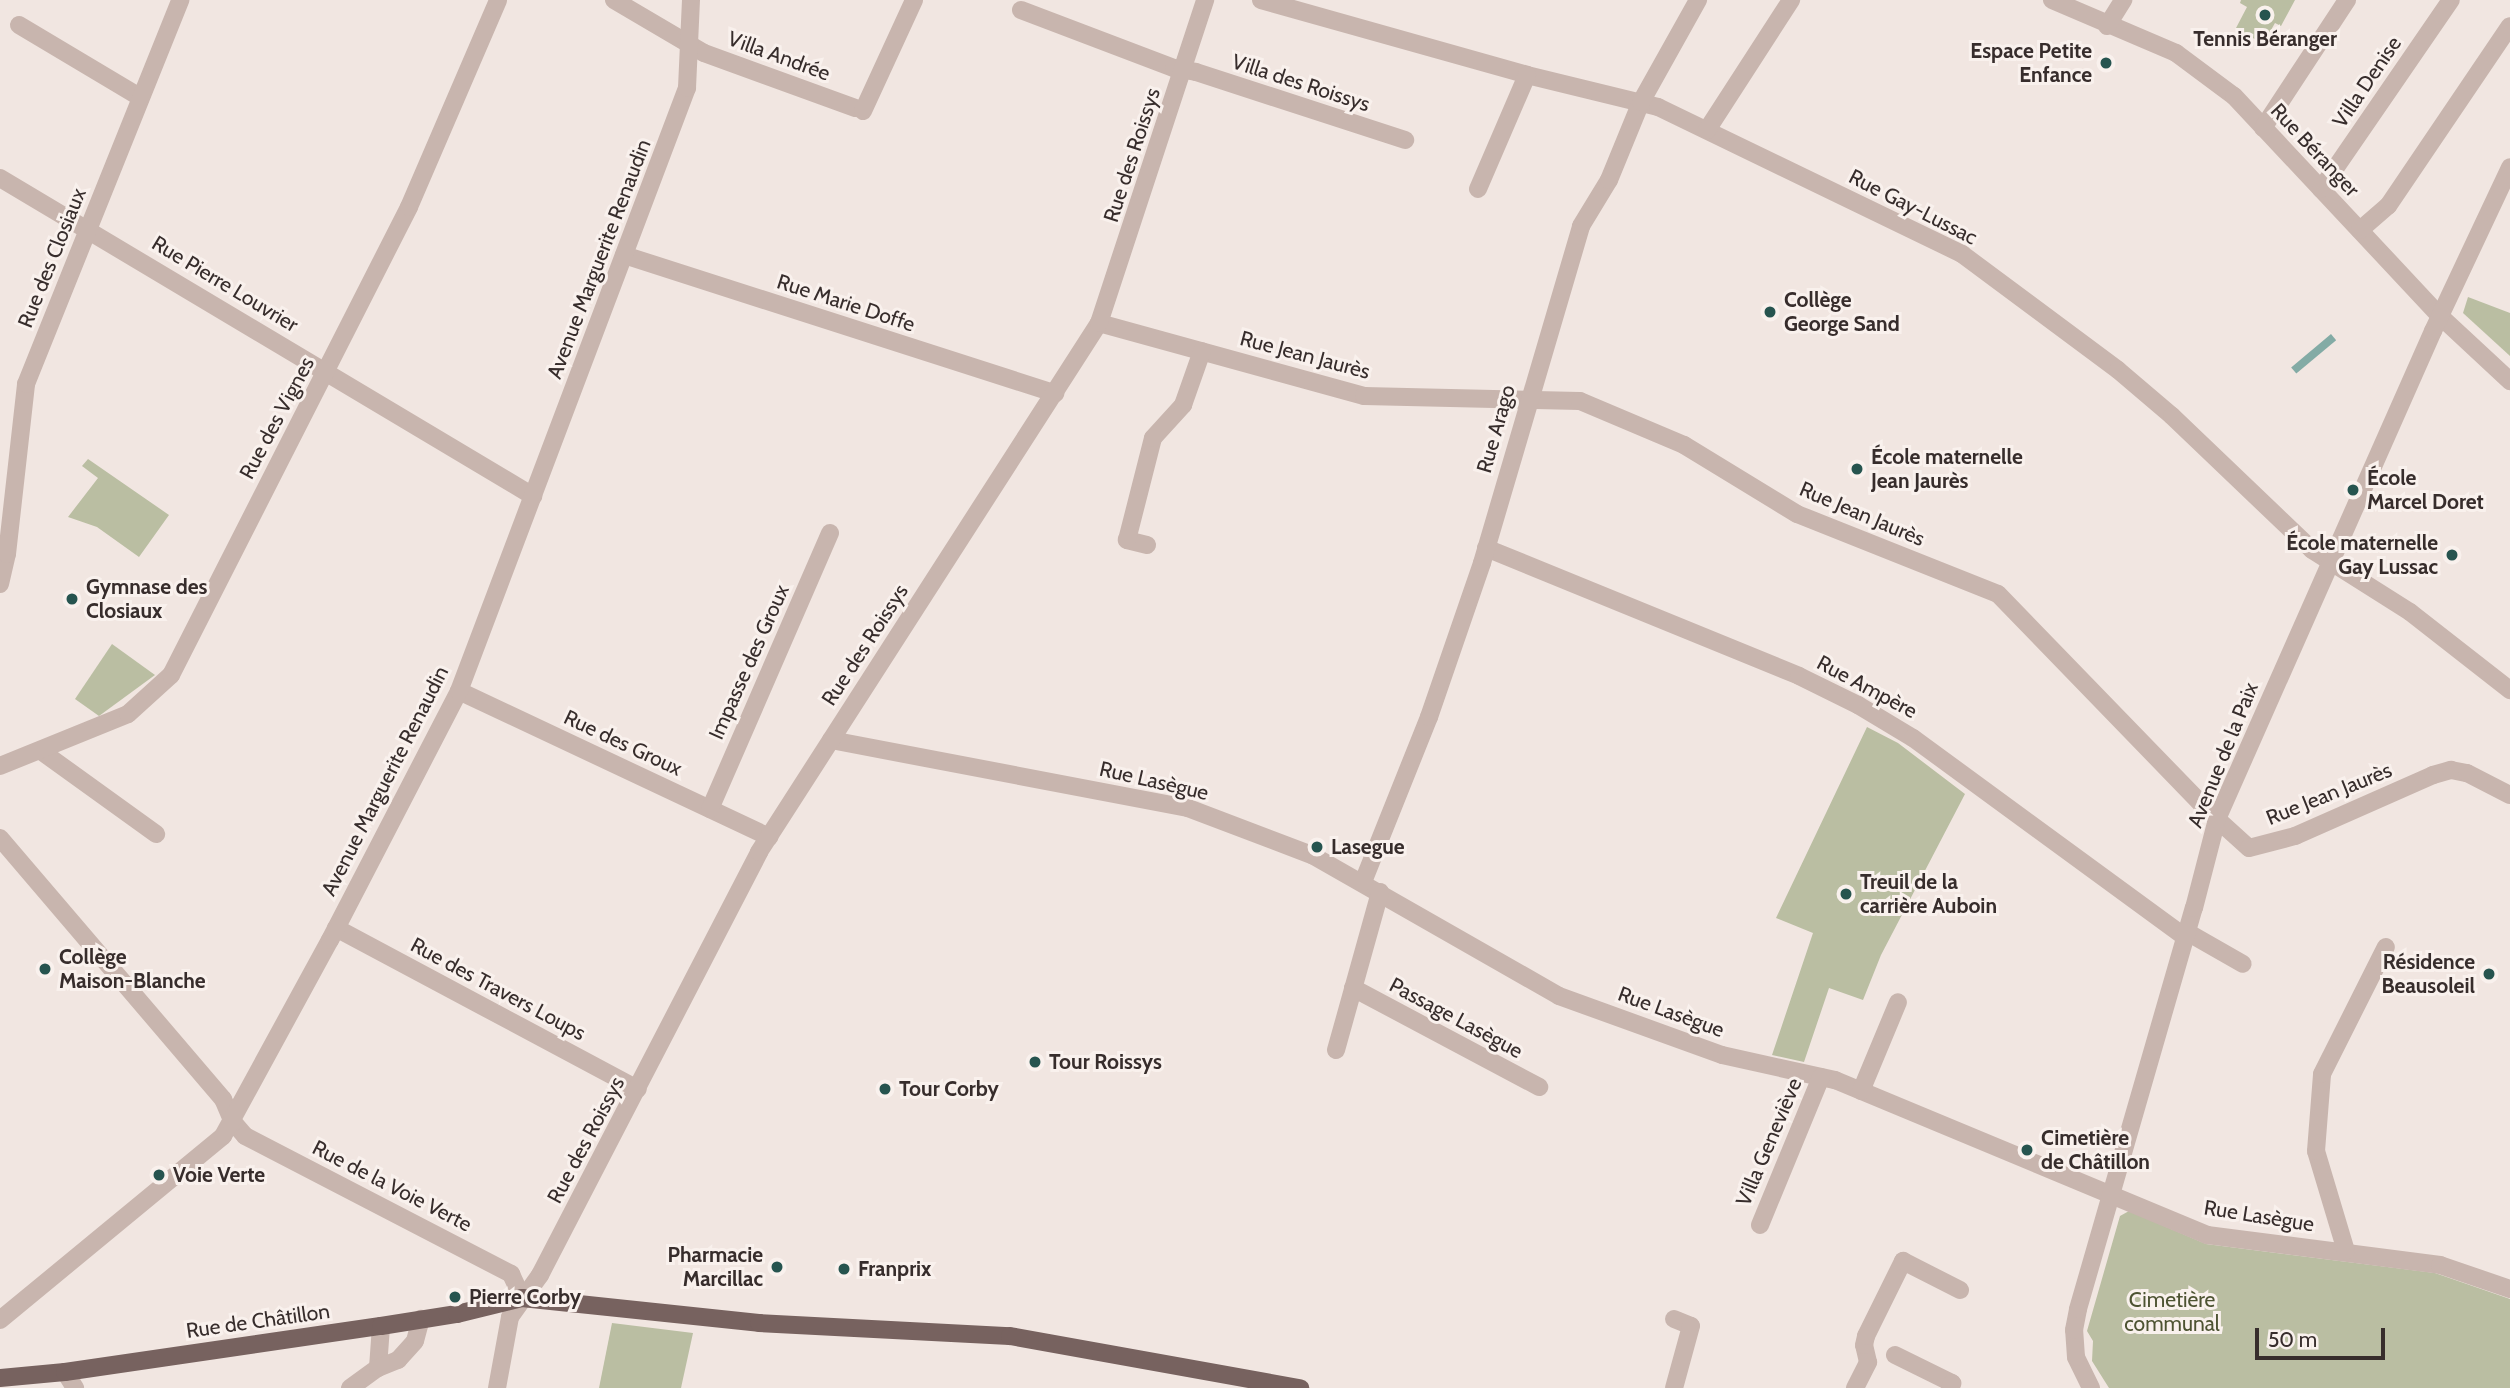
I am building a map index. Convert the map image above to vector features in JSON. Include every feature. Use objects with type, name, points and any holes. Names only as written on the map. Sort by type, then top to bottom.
[{"type":"main road","name":"Rue de Châtillon","points":[[0,1378],[65,1372],[381,1326],[522,1298],[759,1323],[1010,1336],[1300,1388]]},
{"type":"street","name":"Rue des Closiaux","points":[[0,584],[7,554],[26,384],[180,0]]},
{"type":"street","name":"Rue des Vignes","points":[[0,766],[128,714],[171,675],[409,207],[498,0]]},
{"type":"street","name":"Villa Andrée","points":[[614,0],[704,53],[859,109],[915,0]]},
{"type":"street","name":"Avenue Marguerite Renaudin","points":[[0,1320],[223,1136],[233,1122],[335,928],[458,691],[533,496],[687,88],[691,0]]},
{"type":"street","name":"Rue des Roissys","points":[[497,1388],[510,1317],[540,1275],[769,837],[1099,323],[1205,0]]},
{"type":"street","name":"Rue Gay-Lussac","points":[[1261,0],[1527,75],[1658,107],[1962,254],[2118,370],[2172,416],[2312,550],[2410,612],[2510,690]]},
{"type":"street","name":"Rue Arago","points":[[1363,882],[1442,681],[1486,548],[1581,226],[1609,180],[1641,102],[1698,0]]},
{"type":"street","points":[[1707,130],[1791,0]]},
{"type":"street","name":"Rue Béranger","points":[[2052,0],[2176,53],[2234,96],[2440,316],[2510,381]]},
{"type":"street","points":[[2108,26],[2123,0]]},
{"type":"street","points":[[2263,128],[2347,0]]},
{"type":"street","name":"Villa Denise","points":[[2321,189],[2451,0]]},
{"type":"street","name":"Villa des Roissys","points":[[1021,10],[1183,71],[1196,72],[1405,140]]},
{"type":"street","points":[[19,25],[140,97]]},
{"type":"street","points":[[2360,230],[2388,206],[2510,26]]},
{"type":"street","points":[[1478,189],[1527,75]]},
{"type":"street","name":"Avenue de la Paix","points":[[2091,1388],[2076,1357],[2074,1330],[2217,819],[2440,316],[2510,167]]},
{"type":"street","name":"Rue Pierre Louvrier","points":[[0,178],[533,496]]},
{"type":"street","name":"Rue Marie Doffe","points":[[625,255],[1055,393]]},
{"type":"street","name":"Rue Jean Jaurès","points":[[1099,323],[1364,396],[1586,403],[1684,445],[1797,514],[1998,594],[2217,819],[2249,848],[2295,836],[2433,775],[2451,770],[2467,773],[2510,795]]},
{"type":"street","points":[[1147,545],[1127,541],[1153,438],[1183,405],[1202,351]]},
{"type":"street","name":"Impasse des Groux","points":[[710,809],[830,533]]},
{"type":"street","name":"Rue Ampère","points":[[1486,548],[1799,676],[1857,705],[1933,752],[2186,935],[2243,964]]},
{"type":"street","name":"Rue des Groux","points":[[458,691],[769,837]]},
{"type":"street","name":"Rue Lasègue","points":[[831,740],[1188,808],[1312,855],[1559,996],[1722,1055],[1821,1077],[1861,1091],[2207,1235],[2440,1265],[2510,1289]]},
{"type":"street","points":[[41,751],[156,834]]},
{"type":"street","points":[[0,838],[223,1099],[233,1122]]},
{"type":"street","points":[[1336,1050],[1380,892]]},
{"type":"street","name":"Rue des Travers Loups","points":[[335,928],[638,1089]]},
{"type":"street","points":[[2346,1251],[2316,1151],[2322,1074],[2386,947]]},
{"type":"street","name":"Passage Lasègue","points":[[1353,988],[1539,1087]]},
{"type":"street","points":[[1861,1091],[1898,1002]]},
{"type":"street","name":"Villa Geneviève","points":[[1760,1224],[1821,1077]]},
{"type":"street","name":"Rue de la Voie Verte","points":[[233,1122],[246,1136],[512,1274],[522,1298]]},
{"type":"street","points":[[1855,1388],[1868,1362],[1864,1345],[1866,1336],[1903,1261],[1960,1290]]},
{"type":"street","points":[[350,1388],[378,1368],[398,1360],[415,1341],[421,1319]]},
{"type":"street","points":[[1674,1319],[1691,1326],[1674,1388]]},
{"type":"street","points":[[378,1368],[381,1326]]},
{"type":"street","points":[[1895,1355],[1952,1383],[1950,1388]]},
{"type":"street","points":[[65,1372],[75,1388]]},
{"type":"green space","name":"Tennis Béranger","points":[[2241,0],[2295,0],[2281,26],[2275,23],[2263,44],[2236,28],[2247,7],[2240,3]]},
{"type":"green space","points":[[2468,297],[2510,313],[2510,356],[2463,313]]},
{"type":"green space","points":[[88,459],[169,515],[139,557],[97,527],[68,517],[98,478],[82,466]]},
{"type":"green space","points":[[112,644],[155,675],[99,716],[75,699]]},
{"type":"green space","name":"Treuil de la carrière Auboin","points":[[1867,727],[1898,743],[1965,794],[1881,955],[1863,1000],[1829,988],[1804,1062],[1772,1055],[1813,933],[1776,918]]},
{"type":"green space","name":"Cimetière communal","points":[[2129,1211],[2206,1244],[2435,1273],[2510,1299],[2510,1388],[2109,1388],[2092,1361],[2093,1341],[2087,1331],[2120,1216]]},
{"type":"green space","points":[[612,1323],[693,1333],[681,1388],[599,1388]]},
{"type":"water","points":[[2331,334],[2336,340],[2296,374],[2291,367]]},
{"type":"place","name":"Tennis Béranger","points":[[2265,15]]},
{"type":"place","name":"Espace Petite Enfance","points":[[2106,63]]},
{"type":"place","name":"Collège George Sand","points":[[1770,312]]},
{"type":"place","name":"École maternelle Jean Jaurès","points":[[1857,469]]},
{"type":"place","name":"École Marcel Doret","points":[[2353,490]]},
{"type":"place","name":"École maternelle Gay Lussac","points":[[2452,555]]},
{"type":"place","name":"Gymnase des Closiaux","points":[[72,599]]},
{"type":"place","name":"Lasegue","points":[[1317,847]]},
{"type":"place","name":"Treuil de la carrière Auboin","points":[[1846,894]]},
{"type":"place","name":"Collège Maison-Blanche","points":[[45,969]]},
{"type":"place","name":"Résidence Beausoleil","points":[[2489,974]]},
{"type":"place","name":"Tour Roissys","points":[[1035,1062]]},
{"type":"place","name":"Tour Corby","points":[[885,1089]]},
{"type":"place","name":"Cimetière de Châtillon","points":[[2027,1150]]},
{"type":"place","name":"Voie Verte","points":[[159,1175]]},
{"type":"place","name":"Pharmacie Marcillac","points":[[777,1267]]},
{"type":"place","name":"Franprix","points":[[844,1269]]},
{"type":"place","name":"Pierre Corby","points":[[455,1297]]}]
